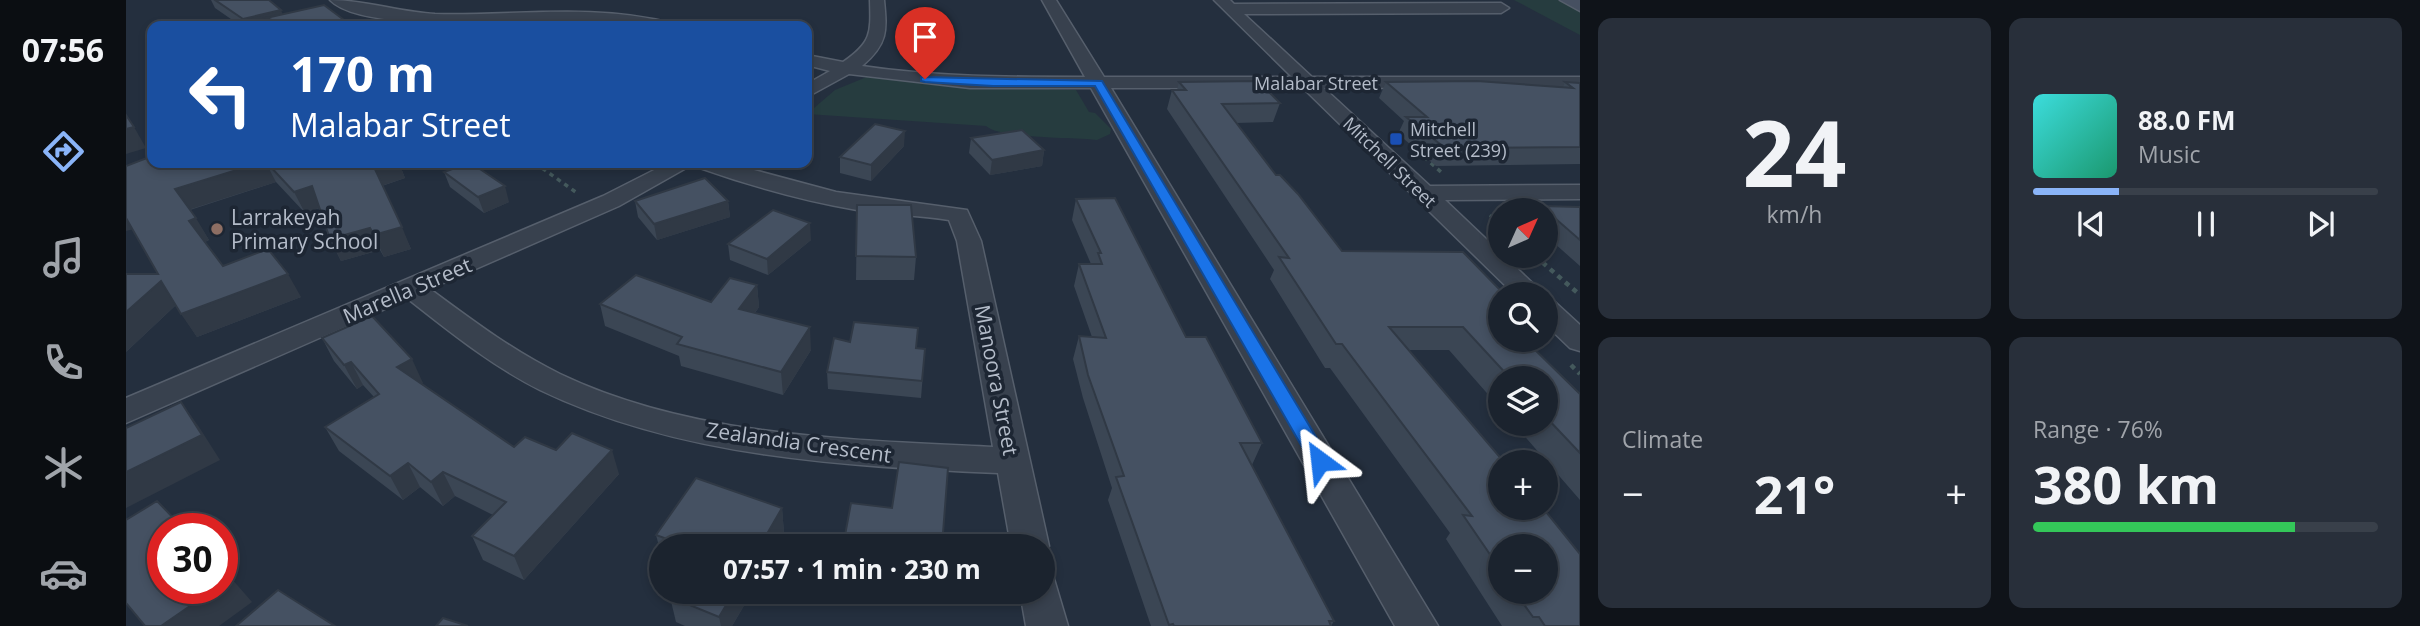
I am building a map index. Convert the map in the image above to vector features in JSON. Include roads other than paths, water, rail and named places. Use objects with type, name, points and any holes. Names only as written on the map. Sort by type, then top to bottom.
[{"type":"street","points":[[337,0],[375,11],[412,16],[541,16],[628,21]]},
{"type":"street","points":[[541,16],[550,0]]},
{"type":"street","points":[[812,88],[844,69],[874,43],[879,32],[877,0]]},
{"type":"street","points":[[1049,0],[1417,626]]},
{"type":"street","points":[[1570,0],[1580,5]]},
{"type":"street","points":[[1226,5],[1501,8]]},
{"type":"street","name":"Mitchell Street","points":[[1226,5],[1517,282]]},
{"type":"street","name":"Malabar Street","points":[[812,61],[844,69],[947,81],[1580,82]]},
{"type":"street","name":"Marella Street","points":[[126,411],[611,201],[674,168]]},
{"type":"street","name":"Manoora Street","points":[[724,168],[802,192],[881,206],[933,208],[959,215],[969,240],[1028,534]]},
{"type":"street","points":[[1423,193],[1580,192]]},
{"type":"street","name":"Zealandia Crescent","points":[[411,288],[498,353],[570,390],[652,419],[752,441],[884,455],[1013,461]]},
{"type":"street","points":[[1558,321],[1580,341]]},
{"type":"street","points":[[1042,604],[1046,626]]},
{"type":"place","name":"Mitchell Street (239)","points":[[1396,139]]},
{"type":"place","name":"Larrakeyah Primary School","points":[[217,229]]}]
